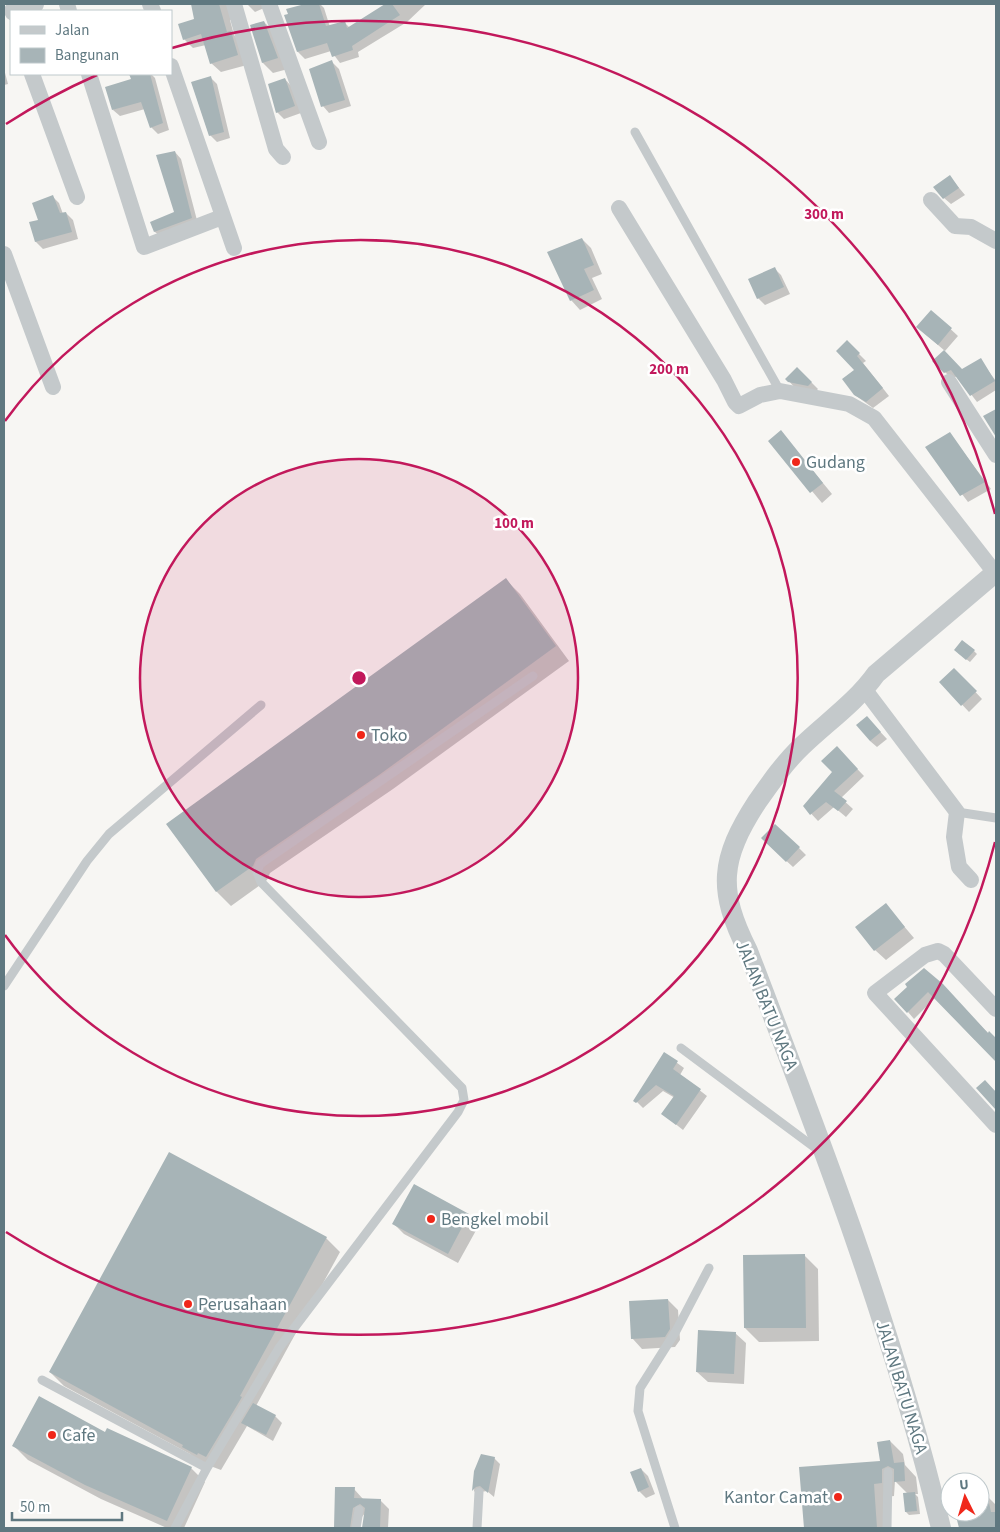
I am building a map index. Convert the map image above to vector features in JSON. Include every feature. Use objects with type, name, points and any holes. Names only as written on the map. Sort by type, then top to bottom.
[{"type":"street","points":[[20,10],[34,4]]},
{"type":"street","points":[[234,4],[276,149],[283,157]]},
{"type":"street","points":[[269,4],[319,142]]},
{"type":"street","points":[[172,69],[234,248]]},
{"type":"street","points":[[32,75],[77,197]]},
{"type":"street","points":[[89,75],[144,247],[222,216]]},
{"type":"street","points":[[931,200],[956,226],[971,227],[996,241]]},
{"type":"street","points":[[619,208],[739,406],[760,395],[780,391],[849,404],[874,418],[996,573]]},
{"type":"street","points":[[4,254],[53,387]]},
{"type":"street","points":[[949,382],[996,455]]},
{"type":"street","name":"JALAN BATU NAGA","points":[[941,1528],[914,1419],[826,1156],[748,952],[733,923],[726,884],[730,851],[743,824],[773,779],[801,747],[865,690],[876,674],[996,573]]},
{"type":"street","points":[[865,690],[957,812],[954,837],[959,867],[970,880]]},
{"type":"street","points":[[996,1009],[944,954],[938,951],[925,955],[875,993],[996,1122]]},
{"type":"lane","points":[[635,132],[780,391]]},
{"type":"lane","points":[[174,1528],[207,1468],[279,1348],[458,1112],[464,1100],[462,1088],[261,882],[257,872],[260,864],[533,676]]},
{"type":"lane","points":[[4,986],[87,861],[109,834],[261,705]]},
{"type":"lane","points":[[957,812],[996,818]]},
{"type":"lane","points":[[681,1048],[826,1156]]},
{"type":"lane","points":[[675,1528],[638,1411],[638,1400],[640,1388],[676,1331],[709,1268]]},
{"type":"lane","points":[[42,1380],[207,1468]]},
{"type":"lane","points":[[887,1528],[888,1472]]},
{"type":"lane","points":[[477,1528],[479,1492]]},
{"type":"lane","points":[[356,1528],[358,1510]]},
{"type":"building","points":[[191,4],[219,4],[227,32],[231,31],[238,55],[210,64],[201,34],[183,40],[178,24],[194,19]]},
{"type":"building","points":[[305,4],[319,4],[326,26],[345,21],[347,28],[385,4],[392,4],[400,15],[352,46],[353,50],[332,57],[327,43],[297,52],[284,15],[288,14],[286,9]]},
{"type":"building","points":[[264,21],[278,58],[262,63],[250,25]]},
{"type":"building","points":[[332,60],[345,100],[321,107],[309,69]]},
{"type":"building","points":[[129,75],[150,75],[163,123],[150,128],[141,102],[112,110],[105,87],[131,79]]},
{"type":"building","points":[[211,76],[224,132],[209,136],[191,82]]},
{"type":"building","points":[[285,78],[295,106],[276,113],[268,84]]},
{"type":"building","points":[[175,151],[192,218],[154,232],[150,222],[174,212],[156,155]]},
{"type":"building","points":[[950,175],[959,188],[943,199],[933,187]]},
{"type":"building","points":[[53,195],[60,213],[66,212],[72,232],[35,242],[29,222],[38,220],[32,203]]},
{"type":"building","points":[[582,238],[594,265],[584,269],[594,290],[570,301],[547,252]]},
{"type":"building","points":[[775,267],[784,287],[757,299],[748,279]]},
{"type":"building","points":[[931,310],[952,328],[938,345],[916,327]]},
{"type":"building","points":[[847,340],[860,353],[857,356],[883,388],[866,402],[854,395],[842,379],[854,370],[836,351]]},
{"type":"building","points":[[944,350],[962,369],[981,358],[995,381],[970,396],[951,370],[944,373],[932,361]]},
{"type":"building","points":[[797,367],[812,382],[808,386],[788,382],[785,379]]},
{"type":"building","points":[[996,409],[996,437],[983,416]]},
{"type":"building","name":"Gudang","points":[[781,430],[823,483],[810,493],[768,441]]},
{"type":"building","points":[[950,432],[985,482],[960,496],[925,447]]},
{"type":"building","name":"Toko","points":[[506,578],[556,646],[379,775],[256,859],[253,866],[216,892],[166,824]]},
{"type":"building","points":[[962,640],[975,650],[966,660],[954,650]]},
{"type":"building","points":[[954,668],[977,691],[961,706],[939,682]]},
{"type":"building","points":[[867,716],[881,732],[870,741],[856,725]]},
{"type":"building","points":[[837,746],[858,769],[834,791],[847,801],[838,811],[826,802],[810,815],[803,806],[832,772],[821,761]]},
{"type":"building","points":[[775,824],[800,847],[786,862],[761,838]]},
{"type":"building","points":[[886,903],[905,927],[874,951],[855,927]]},
{"type":"building","points":[[924,968],[943,984],[988,1033],[989,1031],[996,1038],[996,1062],[928,992],[907,1013],[894,999],[907,987],[905,984]]},
{"type":"building","points":[[664,1052],[678,1061],[673,1069],[701,1089],[676,1125],[661,1114],[674,1096],[656,1085],[636,1103],[633,1101]]},
{"type":"building","points":[[985,1080],[996,1092],[996,1110],[976,1088]]},
{"type":"building","name":"Perusahaan","points":[[169,1152],[327,1237],[240,1396],[242,1397],[206,1457],[198,1453],[197,1455],[182,1447],[183,1445],[49,1372]]},
{"type":"building","name":"Bengkel mobil","points":[[414,1184],[469,1214],[448,1254],[392,1224]]},
{"type":"building","points":[[805,1254],[806,1328],[744,1328],[743,1255]]},
{"type":"building","points":[[668,1299],[670,1329],[665,1337],[631,1339],[629,1301]]},
{"type":"building","points":[[698,1330],[736,1332],[734,1374],[696,1372]]},
{"type":"building","points":[[39,1396],[105,1432],[107,1428],[192,1467],[167,1521],[85,1485],[12,1446]]},
{"type":"building","points":[[253,1403],[276,1415],[266,1435],[241,1423]]},
{"type":"building","name":"Kantor Camat","points":[[890,1440],[894,1463],[904,1462],[905,1481],[894,1482],[894,1469],[888,1466],[882,1469],[882,1483],[874,1484],[877,1528],[804,1528],[799,1467],[880,1461],[877,1442]]},
{"type":"building","points":[[481,1454],[495,1457],[488,1493],[480,1486],[472,1491],[474,1471]]},
{"type":"building","points":[[641,1468],[649,1487],[638,1492],[630,1472]]},
{"type":"building","points":[[335,1487],[355,1487],[354,1498],[381,1499],[380,1528],[362,1528],[365,1508],[360,1504],[353,1508],[350,1528],[334,1528]]},
{"type":"building","points":[[915,1492],[917,1511],[905,1512],[903,1493]]},
{"type":"building","points":[[990,1508],[991,1512],[996,1512],[996,1528],[959,1528],[958,1522],[990,1522]]},
{"type":"place","name":"Gudang","points":[[796,462]]},
{"type":"place","name":"Toko","points":[[361,735]]},
{"type":"place","name":"Bengkel mobil","points":[[431,1219]]},
{"type":"place","name":"Perusahaan","points":[[188,1304]]},
{"type":"place","name":"Cafe","points":[[52,1435]]},
{"type":"place","name":"Kantor Camat","points":[[838,1497]]}]
